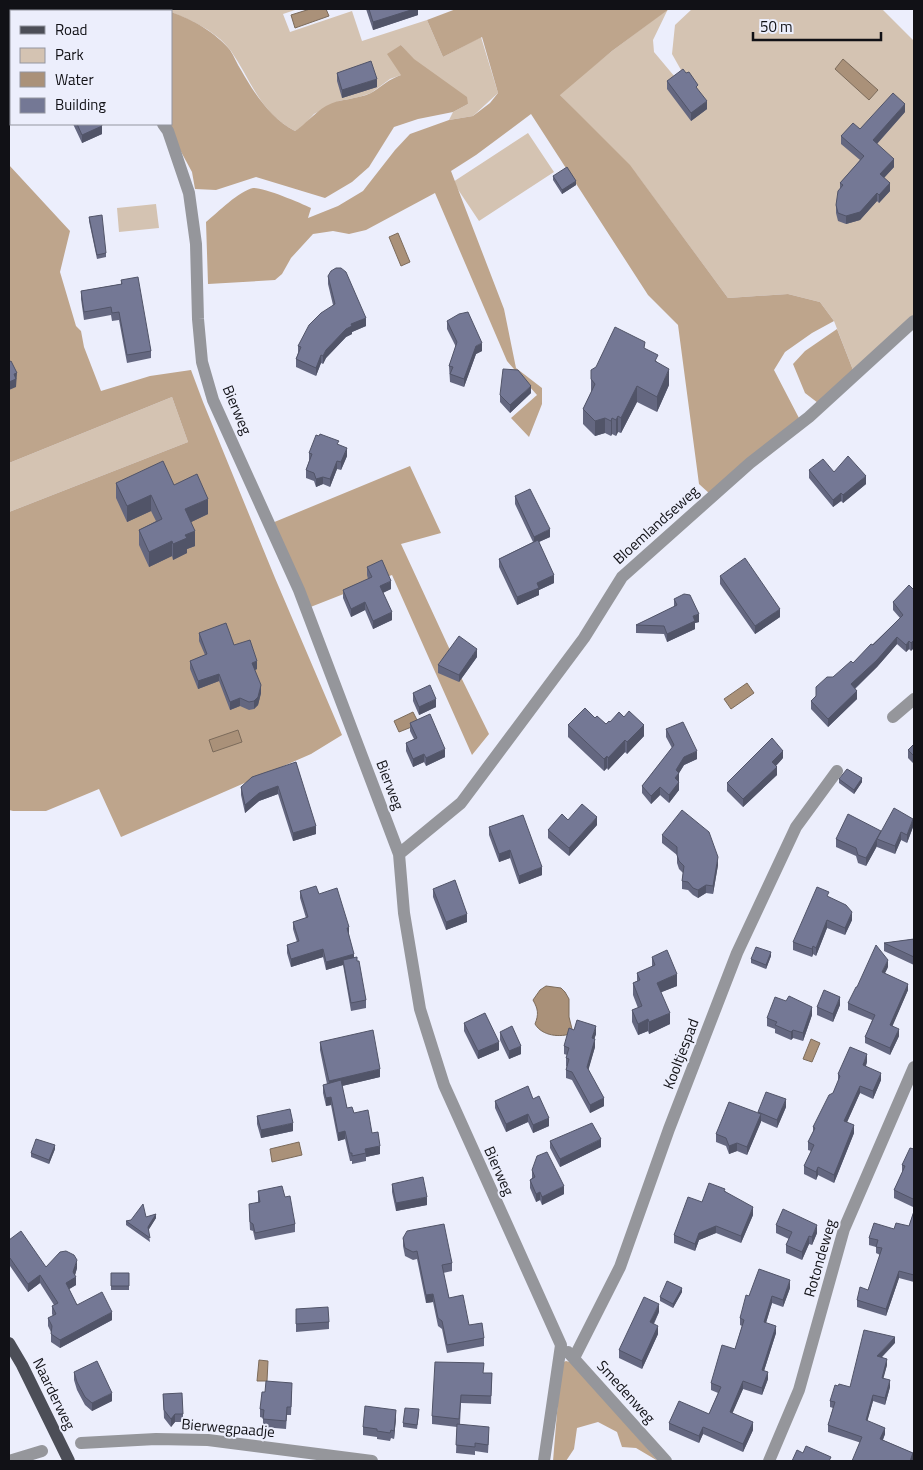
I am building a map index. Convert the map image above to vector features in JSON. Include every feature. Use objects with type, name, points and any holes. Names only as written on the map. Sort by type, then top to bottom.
[{"type":"main road","name":"Naarderweg","points":[[9,1343],[22,1365],[69,1461]]},
{"type":"street","name":"Bierweg","points":[[164,125],[168,131],[190,193],[196,244],[198,319],[202,362],[213,400],[298,590],[399,854],[404,913],[420,1009],[444,1085],[561,1345]]},
{"type":"street","name":"Bloemlandseweg","points":[[399,854],[462,803],[584,638],[622,577],[750,463],[809,417],[914,321]]},
{"type":"street","points":[[893,717],[914,699]]},
{"type":"street","name":"Kooltjespad","points":[[574,1358],[620,1267],[669,1129],[737,952],[796,827],[837,771]]},
{"type":"street","name":"Rotondeweg","points":[[768,1461],[799,1390],[844,1229],[914,1068]]},
{"type":"street","points":[[544,1461],[561,1345]]},
{"type":"street","name":"Smedenweg","points":[[561,1345],[666,1461]]},
{"type":"street","name":"Bierwegpaadje","points":[[81,1444],[156,1439],[208,1440],[372,1461]]},
{"type":"street","points":[[9,1461],[42,1451]]},
{"type":"green space","points":[[160,9],[298,9],[283,14],[290,32],[352,11],[362,41],[427,20],[443,57],[481,37],[498,93],[473,116],[449,120],[453,112],[468,104],[413,59],[401,45],[401,75],[390,79],[371,93],[339,101],[314,114],[303,126],[295,131],[273,115],[257,95],[225,43],[198,24],[172,13],[172,10]]},
{"type":"green space","points":[[668,9],[653,40],[654,52],[680,83],[688,77],[681,70],[672,54],[675,25],[692,9],[882,9],[914,41],[914,317],[853,370],[834,321],[820,302],[788,294],[728,298],[637,175],[559,94]]},
{"type":"green space","points":[[528,133],[554,172],[479,221],[453,182]]},
{"type":"green space","points":[[156,204],[159,228],[119,232],[117,208]]},
{"type":"green space","points":[[172,397],[188,442],[9,512],[9,463]]},
{"type":"shaded area","points":[[456,9],[669,9],[612,51],[560,95],[630,165],[728,298],[788,294],[820,302],[834,321],[812,333],[785,352],[774,370],[800,420],[710,494],[699,484],[678,325],[648,295],[531,114],[451,171],[504,309],[516,368],[542,388],[542,404],[529,437],[511,418],[537,395],[507,361],[435,193],[366,230],[349,234],[333,231],[313,234],[291,258],[282,274],[275,280],[208,284],[206,222],[241,193],[258,188],[282,196],[311,208],[308,218],[338,206],[363,191],[410,134],[449,120],[473,116],[490,103],[498,93],[482,37],[443,57],[427,20]]},
{"type":"shaded area","points":[[172,12],[187,18],[218,38],[230,50],[246,79],[264,105],[278,120],[295,131],[326,106],[371,93],[401,75],[387,54],[401,45],[414,59],[467,97],[468,104],[453,112],[418,119],[394,127],[369,167],[352,182],[325,198],[256,177],[216,190],[195,189],[192,172],[167,125],[172,125]]},
{"type":"shaded area","points":[[9,165],[70,231],[60,272],[76,326],[81,331],[84,347],[101,391],[150,376],[191,370],[275,578],[342,735],[311,754],[121,837],[99,789],[46,811],[9,810],[9,512],[188,442],[172,397],[9,463]]},
{"type":"shaded area","points":[[837,329],[853,370],[818,403],[805,393],[793,364],[805,351]]},
{"type":"shaded area","points":[[410,466],[441,533],[401,544],[450,650],[455,665],[489,734],[472,755],[392,575],[308,608],[272,523]]},
{"type":"shaded area","points":[[566,1361],[573,1363],[658,1461],[636,1448],[622,1447],[617,1432],[598,1422],[577,1428],[574,1449],[566,1461],[553,1461],[560,1377],[562,1363]]},
{"type":"water","points":[[310,9],[326,9],[329,16],[295,28],[291,15]]},
{"type":"water","points":[[843,59],[878,90],[869,100],[835,69]]},
{"type":"water","points":[[398,233],[410,262],[401,266],[389,237]]},
{"type":"water","points":[[747,683],[754,693],[731,709],[724,699]]},
{"type":"water","points":[[413,712],[419,724],[399,732],[394,721]]},
{"type":"water","points":[[238,730],[242,742],[213,752],[209,740]]},
{"type":"water","points":[[546,986],[561,988],[565,992],[569,999],[569,1017],[573,1033],[552,1035],[542,1031],[535,1024],[537,1012],[533,1000],[540,990]]},
{"type":"water","points":[[811,1039],[820,1043],[812,1062],[803,1059]]},
{"type":"water","points":[[299,1142],[302,1155],[272,1162],[270,1149]]},
{"type":"water","points":[[259,1360],[268,1361],[267,1381],[257,1381]]},
{"type":"building","points":[[369,9],[414,9],[373,22]]},
{"type":"building","points":[[371,61],[377,79],[342,90],[337,73]]},
{"type":"building","points":[[683,69],[686,73],[689,72],[698,85],[696,87],[707,101],[691,113],[667,81]]},
{"type":"building","points":[[893,93],[905,104],[873,140],[894,159],[880,174],[890,183],[879,195],[877,193],[860,212],[846,216],[838,213],[836,205],[838,191],[843,185],[840,183],[864,156],[841,136],[853,123],[860,129]]},
{"type":"building","points":[[77,125],[102,126],[82,135]]},
{"type":"building","points":[[567,167],[576,181],[562,190],[553,176]]},
{"type":"building","points":[[102,215],[106,253],[97,255],[89,217]]},
{"type":"building","points":[[336,268],[341,268],[346,272],[366,318],[351,324],[352,326],[346,329],[326,350],[323,356],[321,355],[316,368],[296,359],[301,347],[298,346],[309,325],[321,313],[335,304],[328,276]]},
{"type":"building","points":[[138,277],[151,351],[127,355],[119,312],[112,313],[111,307],[84,312],[81,291],[122,284],[121,280]]},
{"type":"building","points":[[468,312],[482,343],[476,346],[464,379],[450,374],[453,367],[449,366],[457,342],[447,321],[459,314]]},
{"type":"building","points":[[615,327],[645,342],[644,348],[658,355],[655,361],[669,369],[657,397],[637,386],[621,418],[618,416],[616,420],[612,418],[611,421],[605,418],[595,421],[583,409],[595,384],[591,379],[591,370],[596,367]]},
{"type":"building","points":[[11,361],[17,373],[14,374],[16,379],[9,382],[9,362]]},
{"type":"building","points":[[503,369],[518,370],[531,386],[510,405],[500,395]]},
{"type":"building","points":[[320,434],[339,441],[337,444],[347,448],[341,462],[337,461],[330,479],[323,477],[316,479],[314,473],[306,470],[312,454],[309,453],[316,435],[319,436]]},
{"type":"building","points":[[848,456],[866,476],[843,495],[841,493],[833,500],[809,470],[823,459],[834,472]]},
{"type":"building","points":[[163,461],[174,485],[197,474],[208,499],[185,509],[195,531],[185,535],[187,538],[173,544],[172,541],[149,552],[139,530],[162,519],[151,495],[127,506],[116,483]]},
{"type":"building","points":[[530,489],[550,529],[534,537],[515,496]]},
{"type":"building","points":[[538,540],[554,575],[537,583],[539,588],[517,597],[499,559]]},
{"type":"building","points":[[745,558],[780,609],[755,626],[720,576]]},
{"type":"building","points":[[382,560],[391,581],[380,586],[392,612],[373,621],[365,602],[351,609],[343,590],[372,577],[367,567]]},
{"type":"building","points":[[909,585],[914,590],[914,640],[911,643],[909,641],[906,645],[897,637],[877,660],[851,684],[857,691],[828,719],[811,701],[816,696],[816,687],[827,677],[833,677],[851,661],[853,663],[903,615],[893,602]]},
{"type":"building","points":[[684,594],[690,595],[699,614],[693,616],[695,621],[667,634],[664,626],[636,625],[677,605],[674,599]]},
{"type":"building","points":[[226,623],[234,645],[250,640],[257,661],[252,663],[261,685],[258,697],[254,701],[249,702],[240,698],[230,702],[219,674],[198,681],[190,661],[207,654],[199,633]]},
{"type":"building","points":[[459,636],[477,649],[459,675],[438,665]]},
{"type":"building","points":[[430,685],[436,699],[419,707],[413,693]]},
{"type":"building","points":[[585,708],[595,718],[597,716],[606,724],[619,712],[624,717],[629,711],[644,725],[627,742],[625,740],[608,758],[607,756],[604,759],[568,725]]},
{"type":"building","points":[[430,714],[445,749],[426,758],[424,754],[413,759],[406,743],[417,738],[410,723]]},
{"type":"building","points":[[683,722],[697,751],[684,757],[676,770],[679,773],[675,778],[679,782],[669,795],[660,787],[651,796],[642,786],[674,745],[666,729]]},
{"type":"building","points":[[772,738],[783,751],[772,762],[777,767],[743,799],[727,783]]},
{"type":"building","points":[[914,744],[914,756],[908,750]]},
{"type":"building","points":[[296,762],[316,826],[293,833],[278,786],[259,793],[245,805],[241,787],[252,777]]},
{"type":"building","points":[[847,769],[862,778],[854,790],[839,779]]},
{"type":"building","points":[[582,804],[597,817],[569,848],[548,830],[562,814],[568,820]]},
{"type":"building","points":[[894,808],[913,819],[907,835],[901,832],[895,846],[877,839]]},
{"type":"building","points":[[682,810],[709,832],[718,857],[713,886],[706,885],[698,890],[693,888],[688,882],[682,881],[684,866],[679,861],[677,847],[662,835]]},
{"type":"building","points":[[848,814],[881,831],[866,858],[858,855],[856,848],[836,839]]},
{"type":"building","points":[[523,815],[542,867],[519,876],[510,850],[499,854],[489,827]]},
{"type":"building","points":[[455,880],[467,914],[446,922],[433,889]]},
{"type":"building","points":[[316,886],[319,894],[337,888],[349,927],[347,928],[354,954],[326,962],[323,949],[291,959],[287,945],[299,941],[293,922],[308,917],[300,891]]},
{"type":"building","points":[[817,887],[829,892],[827,896],[846,905],[852,912],[845,928],[827,920],[816,948],[813,946],[812,949],[793,942]]},
{"type":"building","points":[[914,939],[914,957],[884,943]]},
{"type":"building","points":[[876,945],[888,960],[882,972],[908,984],[890,1025],[899,1029],[890,1048],[865,1037],[875,1015],[848,1003]]},
{"type":"building","points":[[756,947],[771,952],[766,965],[751,959]]},
{"type":"building","points":[[667,950],[677,974],[657,983],[670,1013],[649,1022],[648,1019],[638,1024],[632,1010],[642,1006],[633,983],[640,980],[637,973],[655,965],[652,957]]},
{"type":"building","points":[[357,957],[366,1000],[351,1003],[343,960]]},
{"type":"building","points":[[824,990],[840,997],[833,1014],[817,1007]]},
{"type":"building","points":[[789,996],[812,1007],[803,1033],[793,1030],[791,1032],[775,1025],[777,1022],[767,1018],[775,997],[786,1001]]},
{"type":"building","points":[[485,1013],[499,1042],[478,1051],[464,1023]]},
{"type":"building","points":[[577,1020],[596,1026],[592,1038],[595,1039],[587,1067],[604,1098],[590,1105],[572,1072],[566,1070],[569,1059],[566,1058],[569,1048],[564,1046],[569,1028],[574,1030]]},
{"type":"building","points":[[512,1026],[521,1046],[509,1051],[500,1032]]},
{"type":"building","points":[[373,1030],[380,1069],[329,1081],[320,1042]]},
{"type":"building","points":[[850,1047],[867,1054],[863,1065],[881,1073],[873,1091],[860,1086],[844,1121],[854,1125],[834,1175],[818,1167],[816,1172],[804,1166],[814,1145],[808,1142],[815,1128],[813,1127],[829,1095],[833,1093],[840,1076],[838,1074]]},
{"type":"building","points":[[341,1080],[347,1108],[352,1107],[354,1113],[368,1110],[372,1133],[378,1132],[380,1146],[365,1149],[366,1153],[352,1156],[345,1131],[338,1133],[331,1097],[326,1098],[323,1085]]},
{"type":"building","points":[[528,1086],[533,1099],[539,1096],[549,1118],[533,1125],[528,1114],[506,1124],[495,1101]]},
{"type":"building","points":[[766,1092],[786,1099],[777,1120],[758,1112]]},
{"type":"building","points":[[729,1102],[761,1114],[747,1147],[737,1143],[729,1146],[726,1138],[716,1134]]},
{"type":"building","points":[[290,1109],[293,1123],[261,1130],[257,1116]]},
{"type":"building","points":[[592,1123],[601,1139],[560,1159],[550,1141]]},
{"type":"building","points":[[36,1139],[55,1145],[49,1160],[31,1153]]},
{"type":"building","points":[[910,1148],[914,1149],[913,1199],[894,1190],[905,1166],[902,1165]]},
{"type":"building","points":[[547,1152],[564,1186],[542,1197],[540,1192],[536,1194],[530,1180],[535,1177],[532,1170],[537,1156]]},
{"type":"building","points":[[423,1177],[427,1197],[396,1203],[392,1184]]},
{"type":"building","points":[[709,1183],[725,1189],[724,1191],[753,1207],[741,1236],[716,1226],[699,1233],[695,1244],[674,1235],[688,1197],[702,1202]]},
{"type":"building","points":[[282,1186],[285,1197],[290,1196],[295,1224],[255,1233],[253,1224],[250,1222],[249,1204],[260,1202],[258,1191]]},
{"type":"building","points":[[143,1204],[146,1217],[156,1214],[148,1227],[150,1238],[126,1221],[131,1220]]},
{"type":"building","points":[[783,1209],[817,1225],[812,1237],[809,1236],[802,1252],[786,1245],[792,1232],[776,1225]]},
{"type":"building","points":[[914,1211],[914,1275],[899,1271],[886,1309],[857,1300],[860,1287],[868,1290],[882,1248],[876,1247],[878,1240],[869,1238],[874,1223],[894,1229],[896,1223],[909,1226]]},
{"type":"building","points":[[444,1224],[452,1263],[442,1265],[449,1298],[463,1295],[469,1325],[482,1323],[484,1338],[447,1345],[442,1321],[438,1318],[433,1294],[426,1295],[417,1251],[413,1252],[405,1248],[403,1238],[407,1231]]},
{"type":"building","points":[[21,1231],[46,1267],[60,1252],[66,1251],[74,1255],[77,1260],[73,1272],[76,1277],[66,1283],[77,1305],[102,1292],[112,1312],[60,1340],[51,1334],[52,1326],[48,1318],[56,1314],[52,1306],[58,1303],[40,1275],[28,1284],[9,1258],[9,1240]]},
{"type":"building","points":[[759,1269],[790,1280],[783,1300],[772,1296],[764,1322],[776,1326],[762,1370],[768,1372],[762,1388],[743,1381],[730,1412],[753,1422],[743,1444],[703,1427],[699,1436],[669,1423],[679,1401],[709,1414],[721,1387],[711,1383],[722,1345],[735,1349],[744,1320],[740,1318],[746,1295],[749,1296]]},
{"type":"building","points":[[111,1273],[129,1273],[129,1286],[111,1286]]},
{"type":"building","points":[[667,1281],[682,1288],[673,1304],[660,1297]]},
{"type":"building","points":[[644,1297],[659,1304],[650,1322],[658,1326],[642,1361],[619,1350]]},
{"type":"building","points":[[328,1307],[329,1322],[296,1324],[296,1309]]},
{"type":"building","points":[[864,1330],[895,1337],[877,1356],[887,1359],[882,1378],[890,1380],[885,1398],[873,1395],[866,1420],[885,1428],[880,1439],[913,1453],[910,1461],[852,1461],[862,1437],[828,1425],[835,1402],[830,1401],[835,1385],[838,1386],[839,1384],[850,1387]]},
{"type":"building","points":[[97,1361],[112,1393],[92,1403],[85,1397],[74,1372]]},
{"type":"building","points":[[435,1362],[484,1363],[483,1373],[492,1373],[491,1396],[461,1395],[459,1419],[432,1416]]},
{"type":"building","points":[[266,1381],[292,1383],[291,1407],[287,1407],[286,1421],[263,1419],[264,1410],[260,1409],[262,1392],[265,1392]]},
{"type":"building","points":[[182,1393],[183,1414],[175,1414],[171,1419],[164,1410],[163,1394]]},
{"type":"building","points":[[365,1406],[396,1410],[394,1431],[391,1430],[390,1433],[363,1427]]},
{"type":"building","points":[[405,1408],[419,1409],[417,1425],[403,1423]]},
{"type":"building","points":[[457,1424],[489,1427],[488,1445],[475,1443],[475,1447],[456,1445]]},
{"type":"building","points":[[806,1446],[831,1457],[829,1461],[792,1461],[797,1450],[803,1453]]}]
